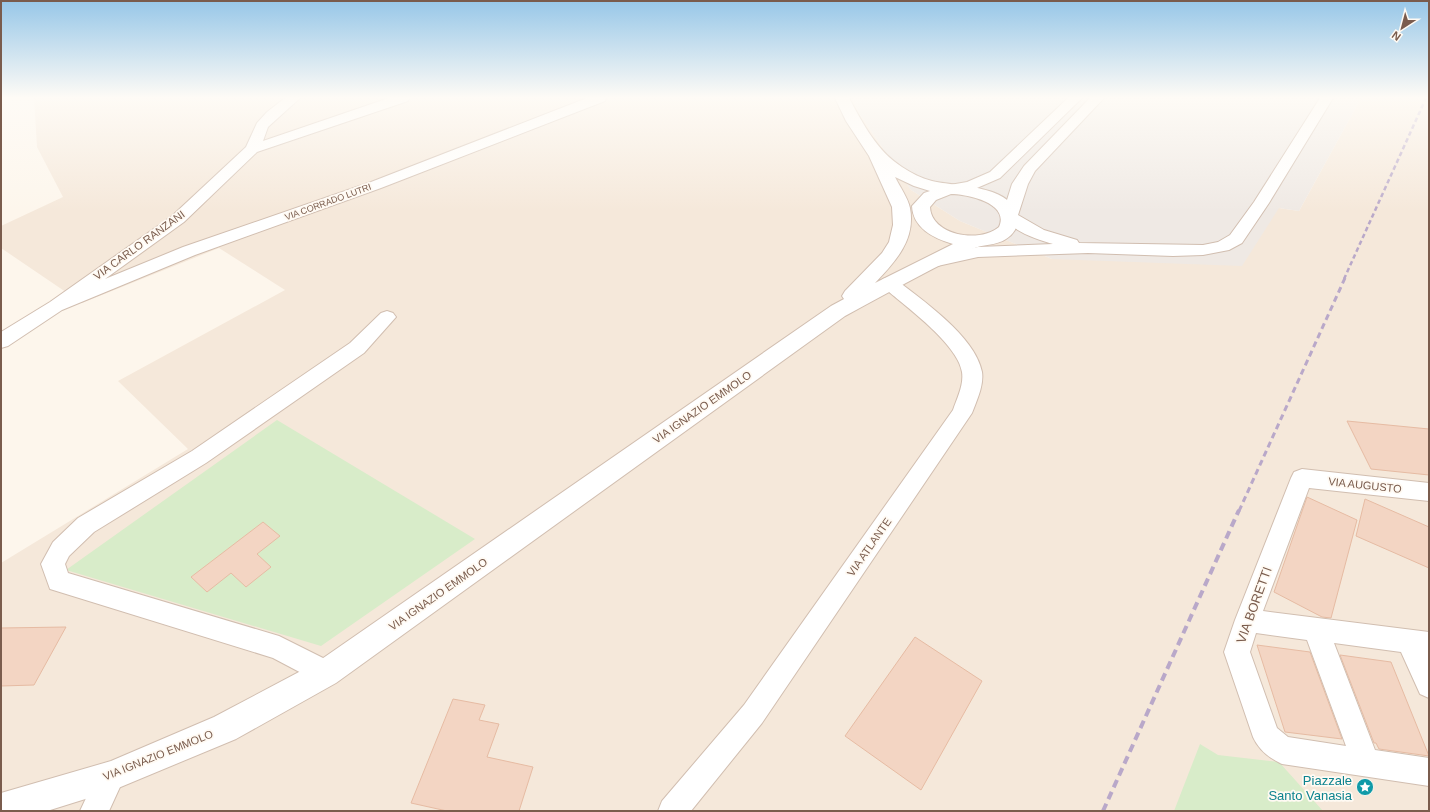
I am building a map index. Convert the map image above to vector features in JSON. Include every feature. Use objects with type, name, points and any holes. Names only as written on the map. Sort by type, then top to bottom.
[{"type":"street","name":"VIA CARLO RANZANI","points":[[1,341],[56,306],[178,219],[252,149],[258,136]]},
{"type":"street","points":[[252,149],[291,136]]},
{"type":"street","name":"VIA CORRADO LUTRI","points":[[56,306],[189,251],[376,185],[502,136]]},
{"type":"street","points":[[864,136],[912,212],[932,228],[943,235],[1011,251]]},
{"type":"street","points":[[838,311],[889,257],[898,242],[902,225],[924,200],[935,193],[970,186],[995,174],[1036,136]]},
{"type":"street","points":[[838,311],[889,283],[972,242],[990,240],[1002,234],[1010,226],[1010,216],[1020,184],[1029,169],[1061,136]]},
{"type":"street","points":[[926,264],[978,252],[1088,248],[1173,251],[1203,250],[1223,246],[1236,239],[1261,204],[1303,136]]},
{"type":"street","points":[[877,156],[897,173],[912,181],[930,187],[968,190],[987,195],[997,201],[1005,208],[1010,216],[1024,227],[1041,235],[1088,248]]},
{"type":"street","name":"VIA ATLANTE","points":[[672,811],[753,714],[962,413],[972,387],[972,370],[968,356],[937,324],[889,283]]},
{"type":"street","name":"VIA IGNAZIO EMMOLO","points":[[1,809],[111,776],[225,728],[326,673],[838,311]]},
{"type":"street","points":[[326,673],[279,648],[58,581],[53,564],[61,549],[86,525],[199,457],[357,348],[387,317]]},
{"type":"street","name":"VIA AUGUSTO","points":[[1302,478],[1429,492]]},
{"type":"street","name":"VIA BORETTI","points":[[1302,478],[1247,620],[1237,652],[1268,736],[1282,750],[1362,754]]},
{"type":"street","points":[[1247,620],[1419,642],[1429,685]]},
{"type":"street","points":[[1316,629],[1362,754],[1429,772]]},
{"type":"street","points":[[94,811],[111,776]]},
{"type":"shaded area","points":[[36,136],[874,136],[911,190],[960,221],[1052,259],[1279,208],[1299,211],[1340,136],[1429,136],[1429,811],[1,811],[1,563],[188,449],[118,381],[285,290],[219,248],[82,303],[1,248],[1,226],[63,197],[37,147]]},
{"type":"shaded area","points":[[874,136],[1340,136],[1299,211],[1279,208],[1242,266],[1052,259],[960,221],[911,190]]},
{"type":"green space","points":[[277,420],[475,539],[321,646],[66,570]]},
{"type":"green space","points":[[1200,744],[1218,755],[1279,762],[1323,811],[1174,811]]},
{"type":"building","points":[[1347,421],[1429,429],[1429,475],[1371,469]]},
{"type":"building","points":[[1307,497],[1357,520],[1331,618],[1322,617],[1274,592]]},
{"type":"building","points":[[1365,499],[1429,527],[1429,568],[1356,536]]},
{"type":"building","points":[[263,522],[280,536],[257,554],[271,567],[246,587],[231,573],[207,592],[191,577]]},
{"type":"building","points":[[66,627],[34,685],[1,686],[1,628]]},
{"type":"building","points":[[915,637],[982,681],[921,790],[845,736]]},
{"type":"building","points":[[1257,645],[1310,652],[1342,739],[1285,732]]},
{"type":"building","points":[[1340,655],[1391,662],[1429,756],[1379,749],[1376,743],[1374,743]]},
{"type":"building","points":[[453,699],[485,705],[479,720],[499,724],[487,757],[533,767],[519,811],[447,811],[411,803]]},
{"type":"railway","points":[[1344,279],[1409,136]]},
{"type":"railway","points":[[1239,511],[1345,278]]},
{"type":"railway","points":[[1103,811],[1239,510]]},
{"type":"place","name":"Piazzale Santo Vanasia","points":[[1365,787]]}]
